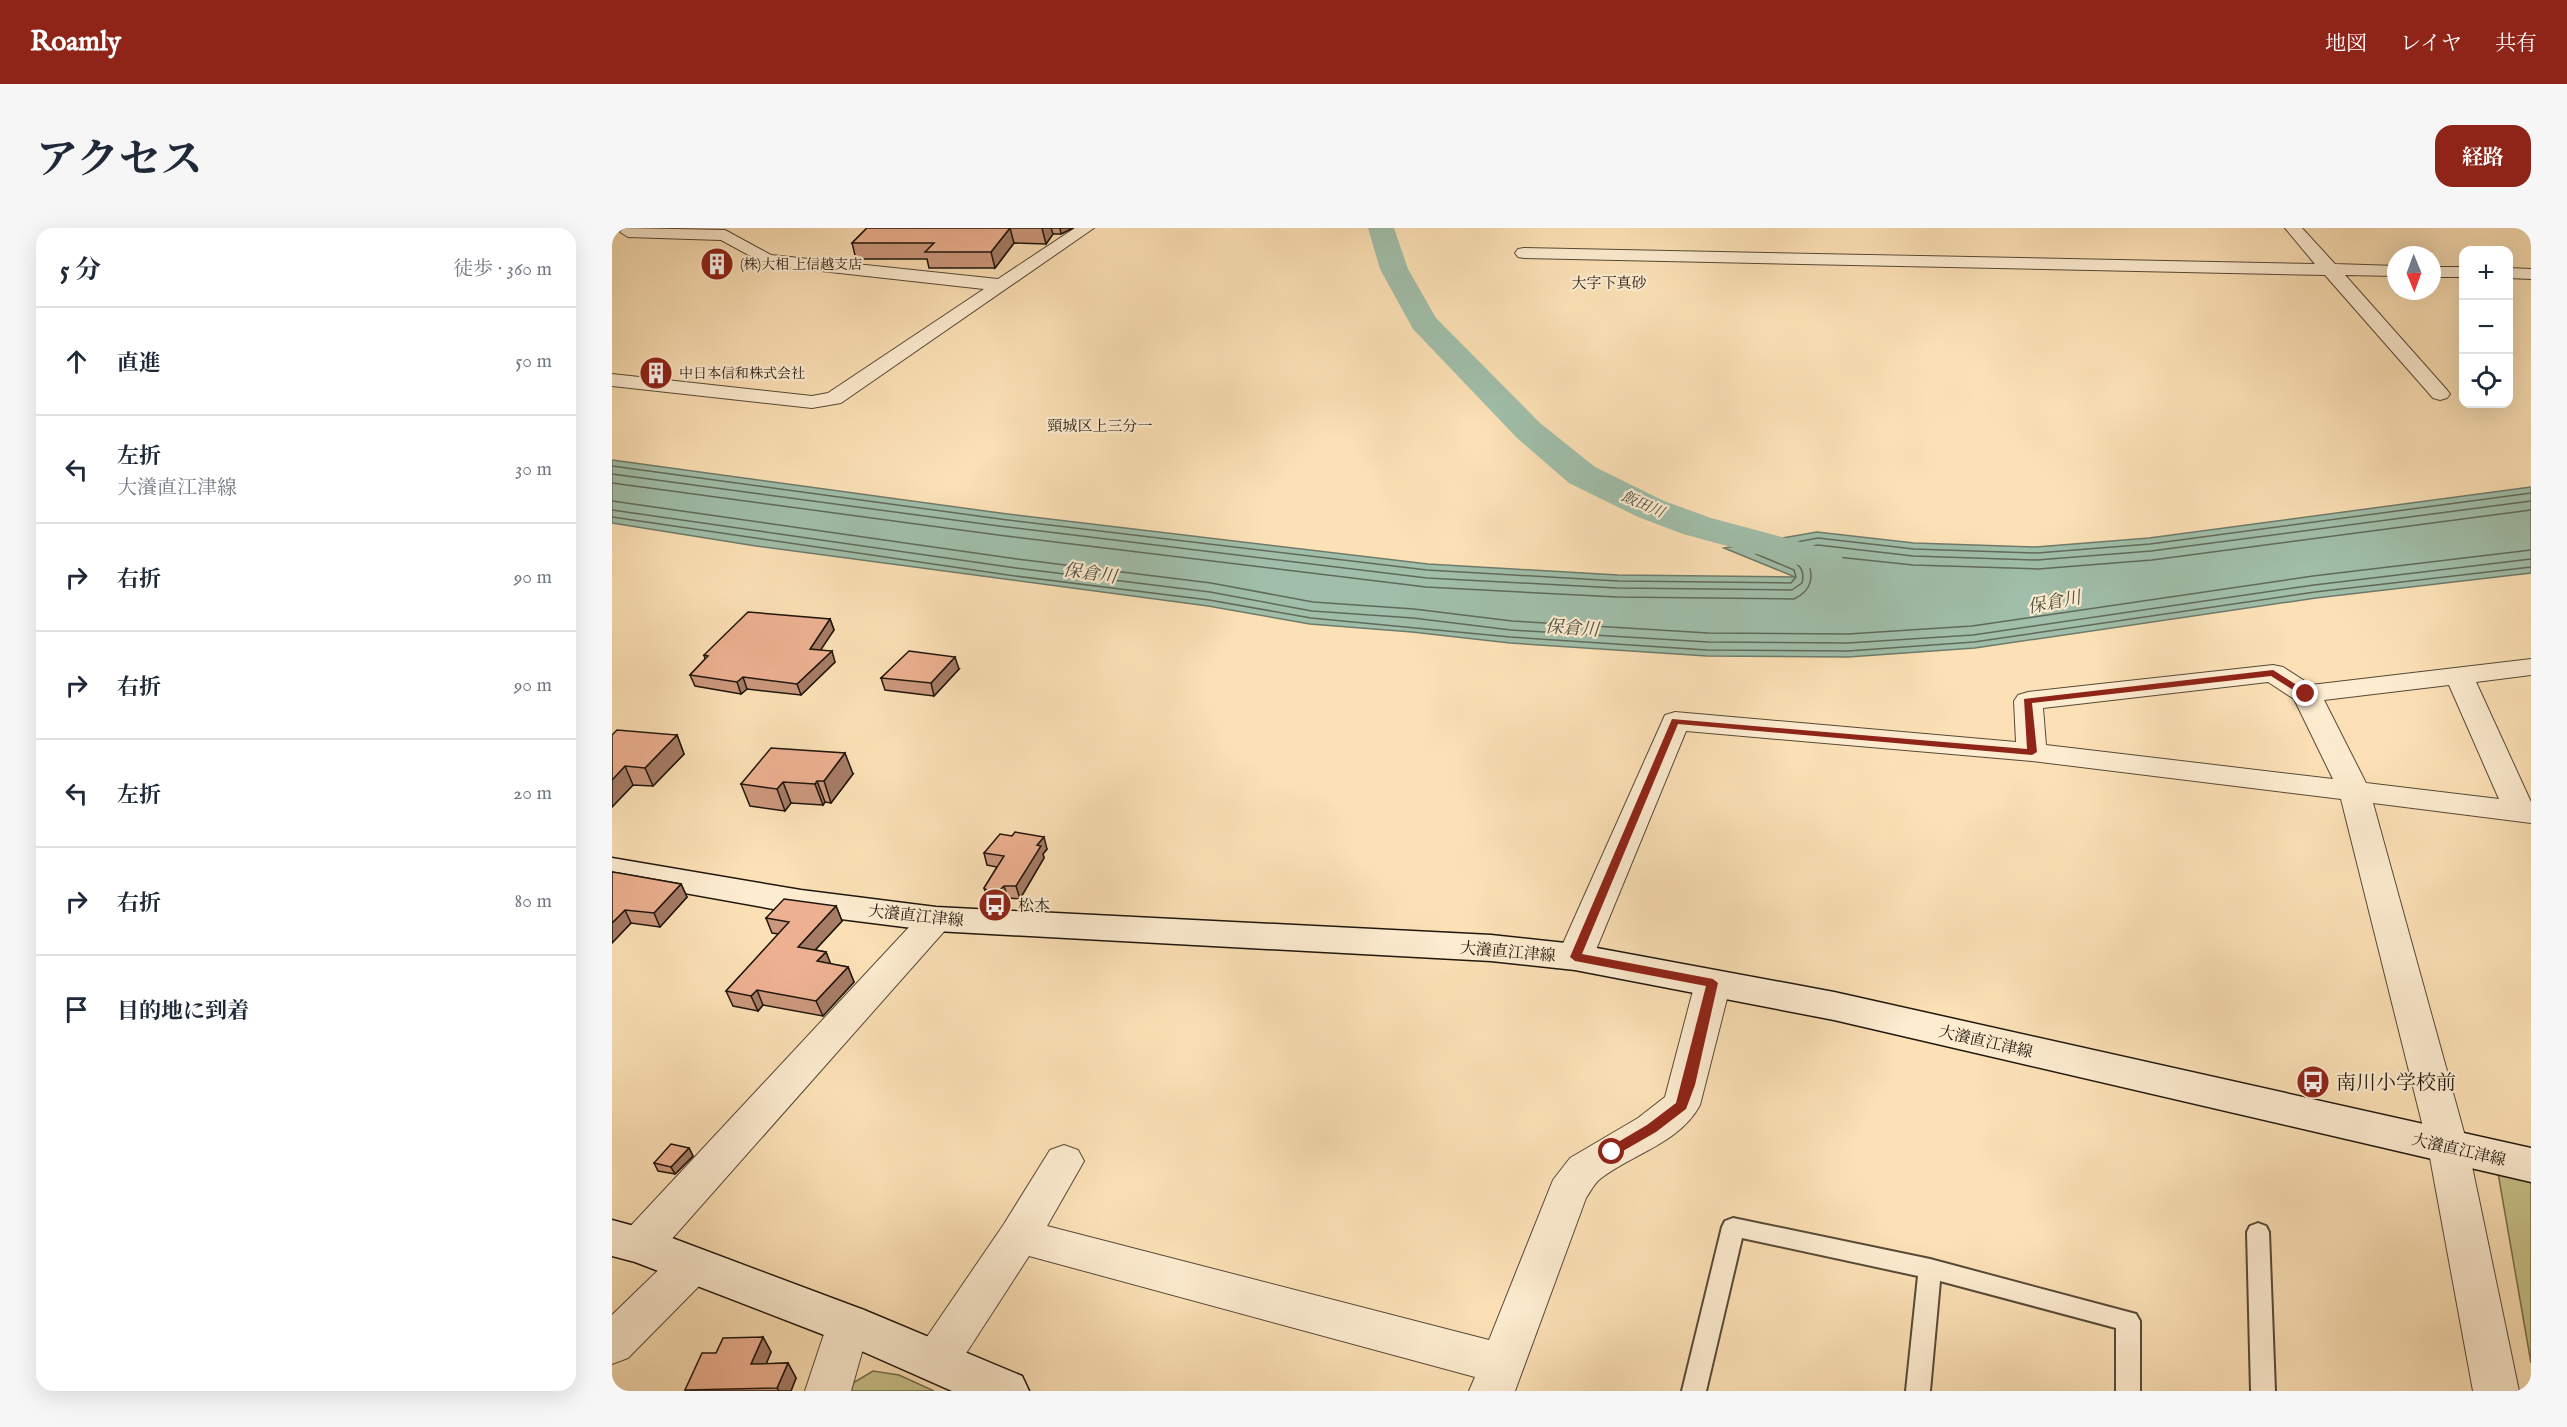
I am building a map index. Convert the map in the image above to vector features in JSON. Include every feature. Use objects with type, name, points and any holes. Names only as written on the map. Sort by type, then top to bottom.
[{"type":"main road","name":"大瀁直江津線","points":[[612,869],[801,902],[936,919],[1491,948],[1575,957],[1846,1009],[2531,1165]]},
{"type":"main road","points":[[626,1241],[848,1324],[1005,1391]]},
{"type":"street","points":[[612,380],[812,402],[834,399],[1086,228]]},
{"type":"street","points":[[2293,228],[2440,394]]},
{"type":"street","points":[[612,241],[632,230],[725,235],[767,260],[1002,285]]},
{"type":"street","points":[[1524,253],[2387,271]]},
{"type":"street","points":[[2441,272],[2459,272]]},
{"type":"street","points":[[2513,273],[2531,274]]},
{"type":"street","points":[[2306,694],[2531,667]]},
{"type":"street","points":[[2032,752],[2028,701],[2273,673],[2306,694],[2354,791],[2448,1147],[2496,1391]]},
{"type":"street","points":[[2459,676],[2525,812]]},
{"type":"street","points":[[1575,957],[1675,721],[2032,752],[2525,812]]},
{"type":"street","points":[[626,1241],[936,919]]},
{"type":"street","points":[[1019,1236],[1498,1377],[1568,1192],[1584,1169],[1652,1129],[1682,1105],[1689,1085],[1713,983]]},
{"type":"street","points":[[936,1361],[1019,1236],[1064,1161]]},
{"type":"street","points":[[612,1344],[692,1265]]},
{"type":"street","points":[[828,1391],[848,1324]]},
{"type":"lane","points":[[1694,1391],[1733,1227],[1930,1269],[2128,1321],[2128,1391]]},
{"type":"lane","points":[[2258,1233],[2263,1391]]},
{"type":"lane","points":[[1917,1391],[1930,1269]]},
{"type":"shaded area","points":[[2498,1173],[2531,1181],[2531,1363]]},
{"type":"shaded area","points":[[873,1371],[899,1375],[934,1391],[845,1391],[846,1387]]},
{"type":"water","name":"保倉川","points":[[612,460],[1000,513],[1428,564],[1618,575],[1795,577],[1724,548],[1817,532],[1914,543],[2036,547],[2149,538],[2531,487],[2531,573],[2316,598],[1975,648],[1848,657],[1707,656],[1510,643],[1310,624],[1208,606],[756,546],[612,523]]},
{"type":"building","points":[[867,228],[1010,228],[991,252],[925,252],[934,243],[852,243]]},
{"type":"building","points":[[748,612],[830,619],[810,649],[832,651],[797,684],[743,677],[737,682],[690,675],[708,656],[704,655]]},
{"type":"building","points":[[909,651],[955,657],[931,683],[881,678]]},
{"type":"building","points":[[617,730],[677,735],[645,768],[625,766],[612,780],[612,735]]},
{"type":"building","points":[[771,748],[845,753],[824,781],[817,781],[815,784],[783,782],[777,789],[741,784]]},
{"type":"building","points":[[1015,832],[1044,837],[1037,845],[1041,846],[1016,886],[1004,886],[994,895],[984,888],[1004,856],[984,853],[1000,834],[1012,836]]},
{"type":"building","points":[[612,872],[681,884],[654,913],[625,910],[612,923]]},
{"type":"building","points":[[784,899],[836,906],[798,947],[826,952],[817,961],[848,967],[816,1001],[757,990],[751,996],[726,991],[789,922],[766,918]]},
{"type":"building","points":[[671,1144],[689,1148],[671,1167],[654,1163]]},
{"type":"building","points":[[763,1337],[751,1364],[788,1363],[777,1388],[685,1390],[702,1353],[716,1353],[723,1338]]},
{"type":"waterway","name":"飯田川","points":[[1381,228],[1394,269],[1424,323],[1528,430],[1582,475],[1651,509],[1697,526],[1824,560]]},
{"type":"place","name":"(株)大相 上信越支店","points":[[717,264]]},
{"type":"place","name":"中日本信和株式会社","points":[[656,373]]},
{"type":"place","name":"松本","points":[[995,905]]},
{"type":"place","name":"南川小学校前","points":[[2313,1082]]},
{"type":"district","name":"大字下真砂","points":[[1609,283]]},
{"type":"district","name":"頸城区上三分一","points":[[1100,426]]},
{"type":"route","points":[[1612,1152],[1652,1129],[1682,1105],[1689,1085],[1713,983],[1575,957],[1675,721],[2032,752],[2028,701],[2273,673],[2306,694]]}]
